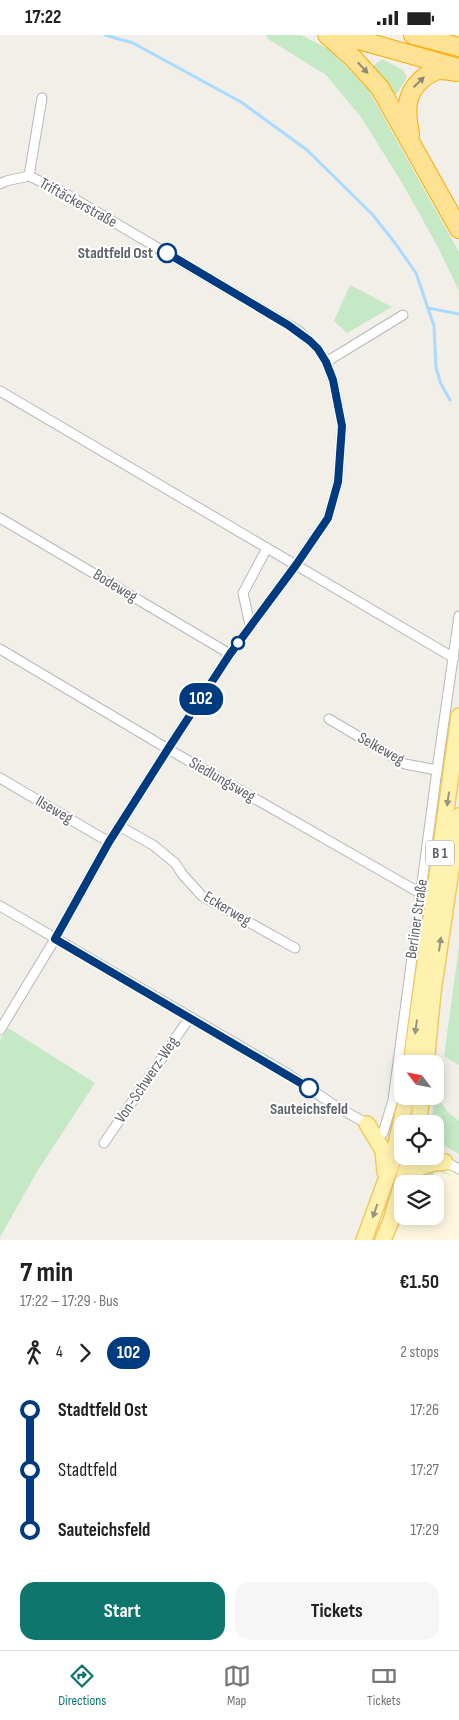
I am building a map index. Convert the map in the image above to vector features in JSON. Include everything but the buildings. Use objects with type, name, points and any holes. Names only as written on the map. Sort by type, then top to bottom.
[{"type":"highway","points":[[327,35],[353,57],[380,88],[459,229]]},
{"type":"highway","points":[[341,35],[459,67]]},
{"type":"highway","points":[[413,35],[459,47]]},
{"type":"highway","points":[[412,144],[407,108],[408,98],[414,86],[426,76],[439,70],[459,72]]},
{"type":"highway","points":[[435,186],[459,206]]},
{"type":"main road","name":"B 1","points":[[412,1055],[459,716]]},
{"type":"main road","name":"B 1","points":[[427,1055],[433,992],[459,815]]},
{"type":"main road","points":[[367,1124],[383,1150],[386,1181]]},
{"type":"main road","points":[[364,1240],[394,1158]]},
{"type":"main road","points":[[408,1175],[423,1165]]},
{"type":"main road","points":[[384,1240],[394,1208]]},
{"type":"street","points":[[0,184],[28,176],[42,98]]},
{"type":"street","name":"Triftäckerstraße","points":[[1,1029],[55,939],[109,842],[168,749],[250,625],[296,565],[328,518],[338,482],[342,426],[333,380],[326,362],[310,341],[288,325],[62,191],[28,176]]},
{"type":"street","points":[[326,362],[403,315]]},
{"type":"street","points":[[0,391],[454,658]]},
{"type":"street","name":"Bodeweg","points":[[0,518],[230,654]]},
{"type":"street","points":[[250,625],[243,593],[268,548]]},
{"type":"street","name":"Berliner Straße","points":[[383,1133],[393,1101],[459,616]]},
{"type":"street","name":"Siedlungsweg","points":[[0,649],[168,749],[420,893]]},
{"type":"street","name":"Selkeweg","points":[[329,719],[405,764],[437,770]]},
{"type":"street","name":"Ilseweg","points":[[0,778],[109,842]]},
{"type":"street","name":"Eckerweg","points":[[119,826],[152,845],[174,863],[202,896],[295,948]]},
{"type":"street","points":[[0,906],[288,1075],[334,1105],[394,1138]]},
{"type":"street","name":"Von-Schwerz-Weg","points":[[104,1143],[190,1017]]},
{"type":"street","points":[[444,1161],[459,1169]]},
{"type":"shaded area","points":[[444,1161],[459,1169],[459,1240],[392,1240],[397,1225],[444,1225],[444,1175],[414,1175],[416,1165],[444,1165]]},
{"type":"green space","points":[[266,35],[301,35],[328,49],[369,91],[459,252],[459,291],[438,247],[401,181],[361,117],[326,75],[268,39]]},
{"type":"green space","points":[[382,59],[403,70],[407,77],[396,95],[383,83],[373,66]]},
{"type":"green space","points":[[350,285],[392,307],[347,333],[334,321]]},
{"type":"green space","points":[[459,947],[459,1065],[444,1056]]},
{"type":"green space","points":[[8,1028],[95,1083],[38,1170],[0,1237],[0,1040]]},
{"type":"green space","points":[[434,1105],[443,1105],[459,1121],[459,1154],[444,1145],[444,1115],[432,1115]]},
{"type":"green space","points":[[438,1168],[453,1176],[437,1171],[433,1173],[434,1175],[420,1175]]},
{"type":"waterway","points":[[105,35],[133,43],[241,102],[307,150],[372,214],[416,273],[434,326],[436,368],[441,384],[450,400]]},
{"type":"waterway","points":[[428,308],[459,314]]},
{"type":"bus line","name":"102","points":[[167,253],[299,331],[318,349],[326,362],[333,380],[342,426],[338,482],[328,518],[296,565],[250,625],[168,749],[109,842],[55,939],[309,1088]]},
{"type":"place","name":"Stadtfeld Ost","points":[[167,253]]},
{"type":"place","name":"Sauteichsfeld","points":[[309,1088]]}]
